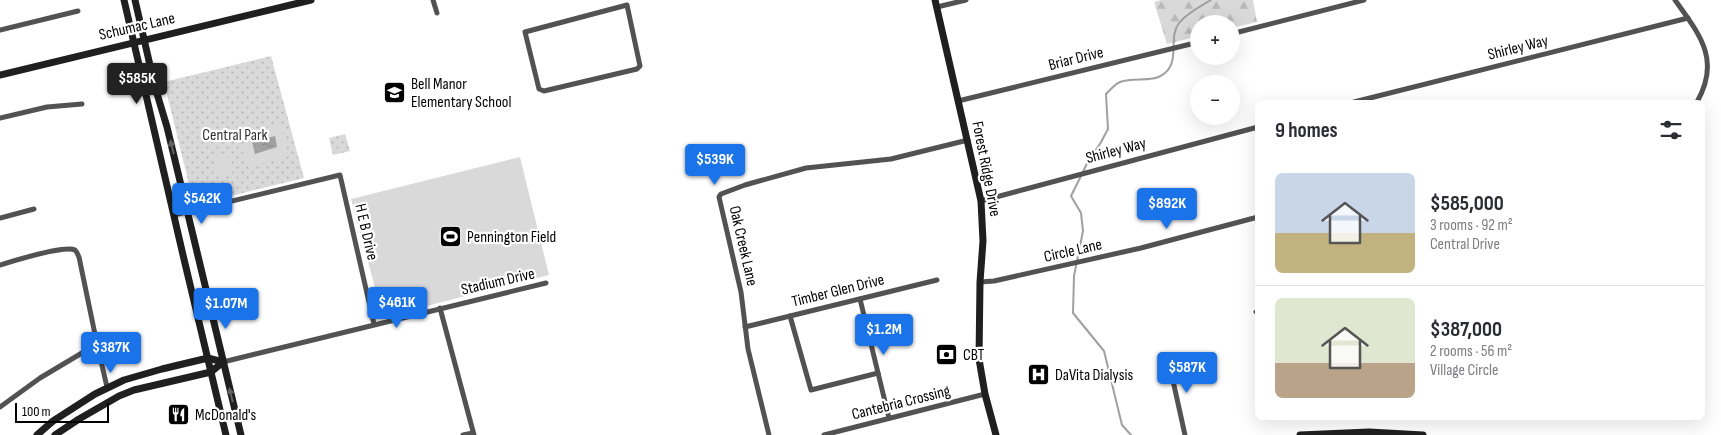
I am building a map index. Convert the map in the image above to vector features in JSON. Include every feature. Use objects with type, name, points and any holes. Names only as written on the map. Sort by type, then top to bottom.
[{"type":"main road","points":[[124,0],[226,435]]},
{"type":"main road","points":[[134,0],[167,127],[241,435]]},
{"type":"main road","name":"Schumac Lane","points":[[0,74],[310,0]]},
{"type":"main road","name":"Forest Ridge Drive","points":[[936,4],[981,201],[983,241],[980,282],[979,360],[995,435]]},
{"type":"main road","points":[[181,247],[195,244]]},
{"type":"main road","points":[[37,435],[53,421],[107,387],[124,380],[208,358],[223,362]]},
{"type":"main road","points":[[53,421],[58,433],[128,392],[211,372],[223,362]]},
{"type":"main road","points":[[124,380],[128,392]]},
{"type":"main road","points":[[1300,435],[1370,432],[1423,435]]},
{"type":"street","points":[[433,0],[437,13]]},
{"type":"street","points":[[936,4],[966,0]]},
{"type":"street","points":[[1240,32],[1364,0]]},
{"type":"street","points":[[1675,0],[1708,49],[1712,61],[1707,86],[1699,100]]},
{"type":"street","points":[[626,3],[640,66],[637,69],[544,91],[539,89],[525,32],[626,3]]},
{"type":"street","points":[[0,30],[78,11]]},
{"type":"street","name":"Shirley Way","points":[[1362,100],[1688,18]]},
{"type":"street","name":"Briar Drive","points":[[958,101],[1190,44]]},
{"type":"street","points":[[0,118],[47,107],[82,104]]},
{"type":"street","name":"Shirley Way","points":[[981,201],[1255,128]]},
{"type":"street","name":"Oak Creek Lane","points":[[769,435],[748,349],[741,292],[719,202],[721,194],[806,168],[891,158],[968,140]]},
{"type":"street","name":"H E B Drive","points":[[187,211],[340,175],[374,324]]},
{"type":"street","points":[[0,218],[34,210]]},
{"type":"street","points":[[174,215],[187,211]]},
{"type":"street","name":"Circle Lane","points":[[980,282],[994,282],[1073,264],[1255,218]]},
{"type":"street","points":[[0,265],[63,249],[74,250],[80,257],[107,387]]},
{"type":"street","name":"Timber Glen Drive","points":[[745,327],[937,280]]},
{"type":"street","name":"Stadium Drive","points":[[223,362],[546,283]]},
{"type":"street","points":[[860,299],[890,418]]},
{"type":"street","points":[[440,308],[473,434],[463,435]]},
{"type":"street","points":[[790,316],[811,390],[878,373]]},
{"type":"street","points":[[0,407],[40,378],[97,344]]},
{"type":"street","points":[[1168,358],[1185,435]]},
{"type":"street","name":"Cantebria Crossing","points":[[824,435],[985,394]]},
{"type":"green space","points":[[1161,0],[1253,0],[1257,22],[1240,26],[1240,15],[1190,15],[1190,38],[1167,44],[1154,2]]},
{"type":"green space","name":"Central Park","points":[[271,56],[304,178],[194,205],[164,82]]},
{"type":"green space","points":[[281,124],[289,156],[248,167],[242,149],[246,148],[244,134]]},
{"type":"green space","points":[[345,134],[350,151],[333,155],[329,138]]},
{"type":"green space","points":[[227,153],[231,174],[218,176],[214,155]]},
{"type":"green space","name":"Pennington Field","points":[[520,157],[549,275],[383,317],[351,199]]},
{"type":"water","points":[[275,136],[277,147],[255,154],[252,142]]},
{"type":"waterway","points":[[1083,172],[1108,129],[1106,94],[1120,82],[1155,78],[1165,73],[1172,62],[1174,35],[1179,23],[1190,13],[1211,0]]},
{"type":"waterway","points":[[1081,176],[1071,196],[1081,213],[1083,231],[1074,276],[1073,313],[1104,351],[1122,425],[1131,435]]},
{"type":"place","name":"Bell Manor Elementary School","points":[[395,93]]},
{"type":"place","name":"Pennington Field","points":[[451,237]]},
{"type":"place","name":"CBT","points":[[947,355]]},
{"type":"place","name":"DaVita Dialysis","points":[[1039,375]]},
{"type":"place","name":"McDonald's","points":[[179,415]]}]
